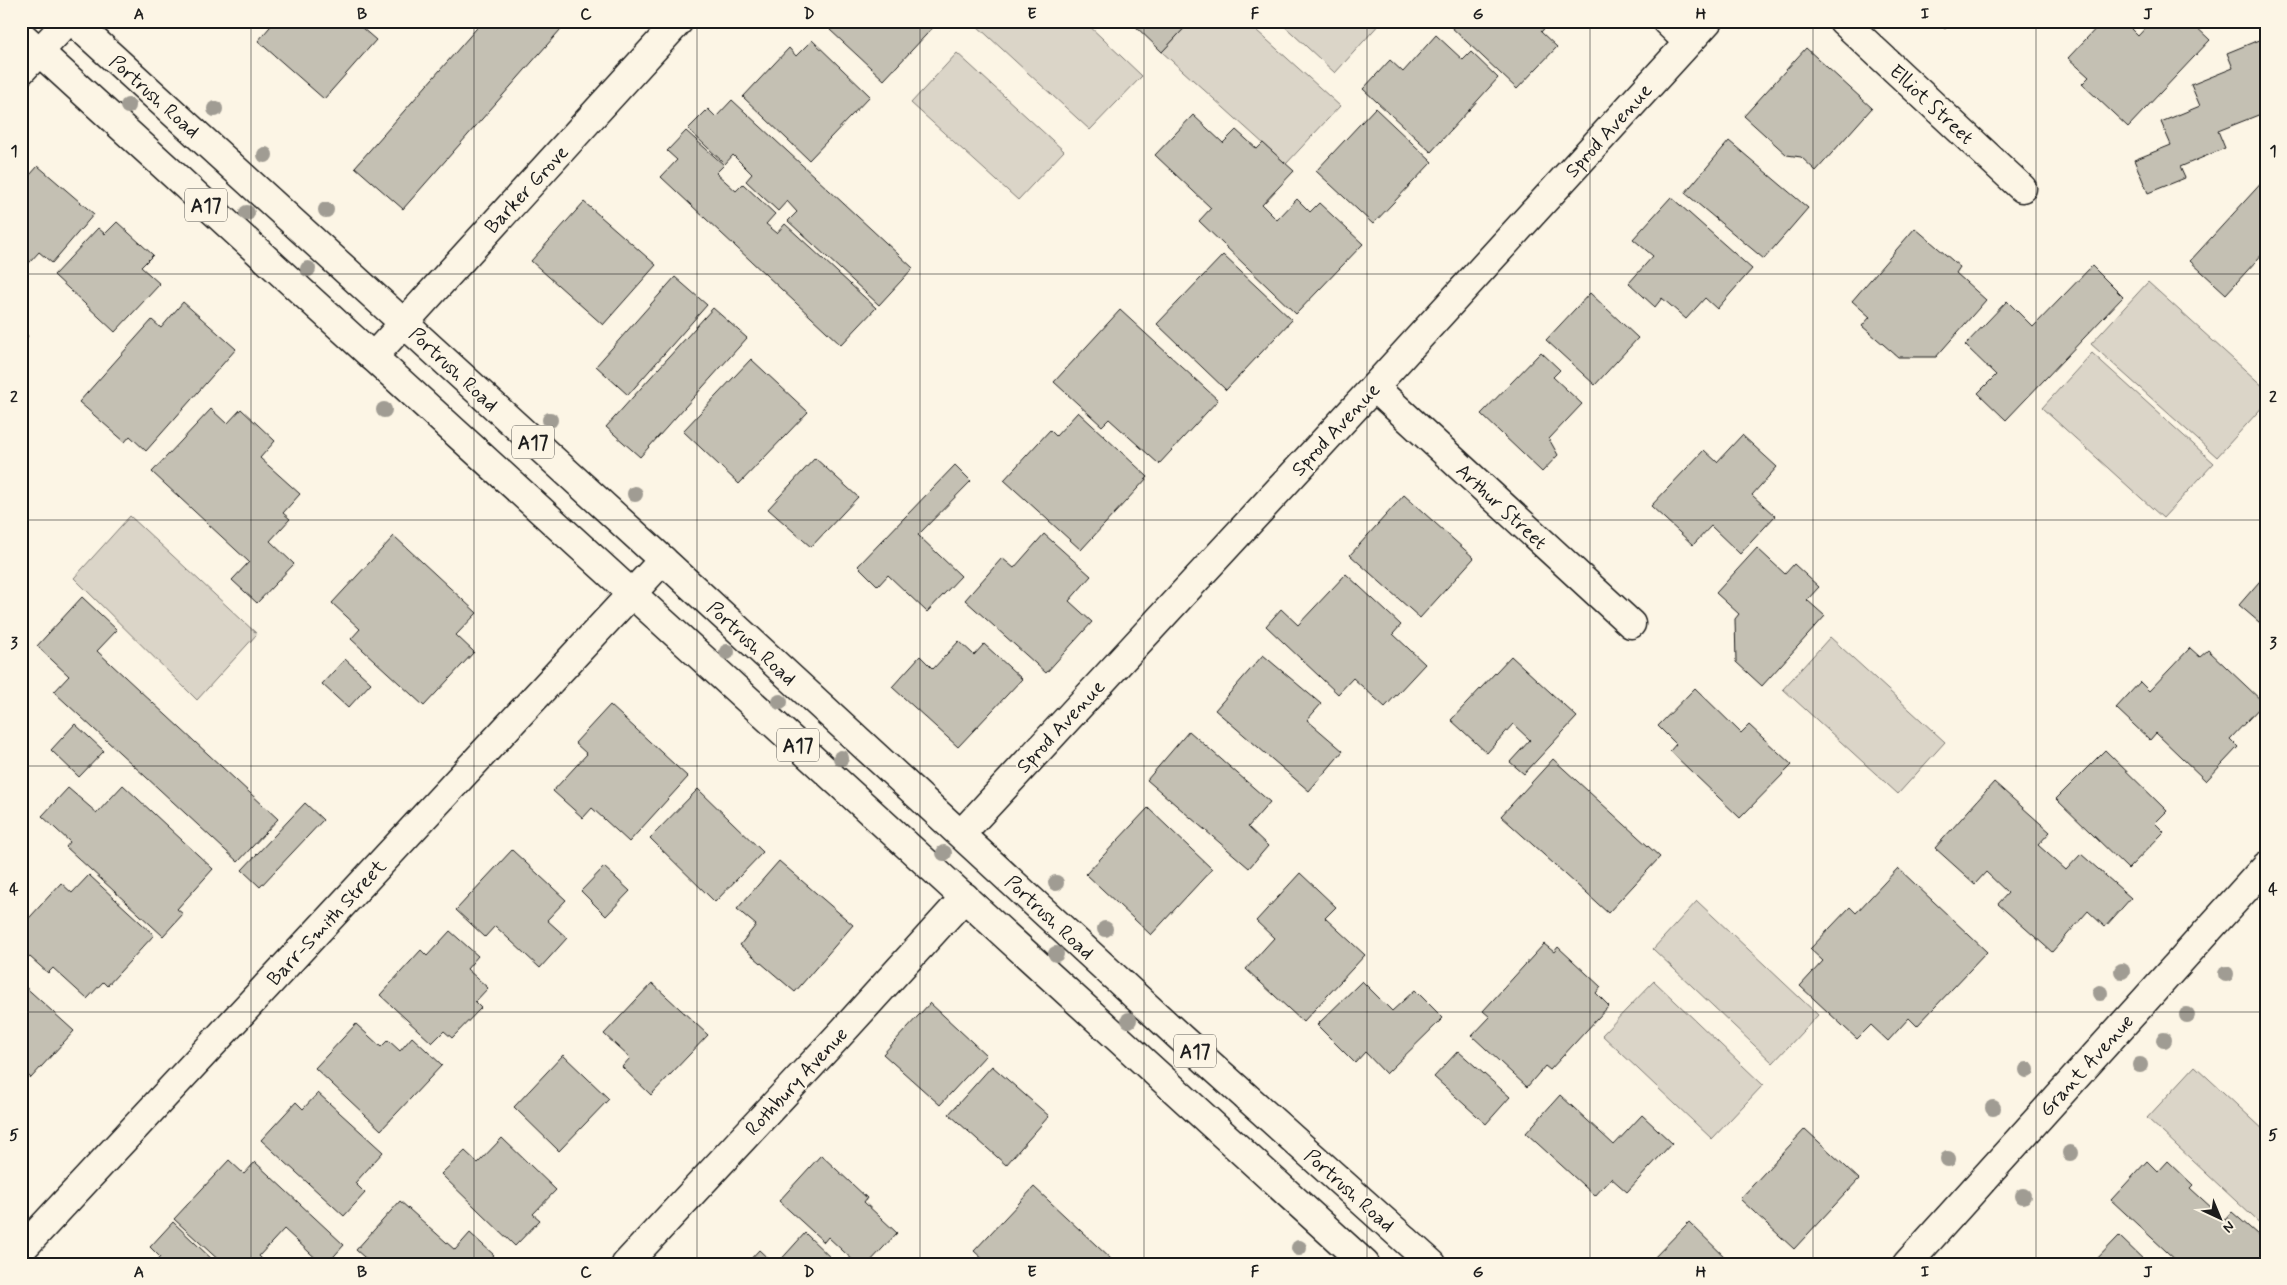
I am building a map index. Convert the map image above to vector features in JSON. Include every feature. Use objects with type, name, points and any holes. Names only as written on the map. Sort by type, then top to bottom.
[{"type":"main road","points":[[27,53],[68,21]]},
{"type":"main road","name":"Portrush Road","points":[[73,21],[663,560],[1182,1039],[1432,1264]]},
{"type":"main road","name":"Barker Grove","points":[[373,357],[680,21]]},
{"type":"main road","points":[[1666,21],[1688,42]]},
{"type":"main road","name":"Sprod Avenue","points":[[961,834],[1374,387],[1708,21]]},
{"type":"main road","name":"Elliot Street","points":[[1843,21],[2022,188]]},
{"type":"main road","name":"A17","points":[[27,53],[373,357],[1365,1264]]},
{"type":"main road","name":"Arthur Street","points":[[1374,387],[1630,624]]},
{"type":"main road","name":"Barr-Smith Street","points":[[21,1250],[663,560]]},
{"type":"main road","name":"Grant Avenue","points":[[1907,1264],[2266,866]]},
{"type":"main road","name":"Rothbury Avenue","points":[[626,1264],[965,897]]},
{"type":"shaded area","points":[[980,21],[1084,21],[1142,76],[1090,130],[976,25]]},
{"type":"shaded area","points":[[1191,21],[1246,21],[1340,106],[1286,164],[1162,52]]},
{"type":"shaded area","points":[[1279,21],[1382,21],[1335,73]]},
{"type":"shaded area","points":[[957,53],[1064,151],[1018,200],[911,103]]},
{"type":"shaded area","points":[[2148,282],[2266,389],[2266,403],[2217,457],[2091,344]]},
{"type":"shaded area","points":[[2092,353],[2214,463],[2163,518],[2042,408]]},
{"type":"shaded area","points":[[130,516],[257,634],[197,700],[74,578]]},
{"type":"shaded area","points":[[1830,637],[1945,742],[1898,794],[1783,689]]},
{"type":"shaded area","points":[[1697,901],[1818,1015],[1773,1063],[1653,949]]},
{"type":"shaded area","points":[[1654,981],[1763,1085],[1712,1139],[1602,1035]]},
{"type":"shaded area","points":[[2195,1066],[2266,1132],[2266,1229],[2147,1118]]},
{"type":"building","points":[[275,21],[354,21],[376,40],[324,99],[258,41]]},
{"type":"building","points":[[483,21],[568,21],[403,209],[355,167]]},
{"type":"building","points":[[839,21],[939,21],[884,80],[830,30]]},
{"type":"building","points":[[1130,21],[1191,21],[1162,52]]},
{"type":"building","points":[[1454,21],[1551,21],[1541,32],[1557,47],[1517,89],[1450,26]]},
{"type":"building","points":[[1937,21],[1952,21],[1945,29]]},
{"type":"building","points":[[2103,21],[2139,21],[2131,29],[2138,36],[2152,21],[2190,21],[2210,40],[2128,127],[2082,84],[2089,77],[2068,58]]},
{"type":"building","points":[[1436,35],[1463,60],[1471,52],[1498,78],[1431,152],[1363,89],[1390,60],[1403,72]]},
{"type":"building","points":[[2266,37],[2266,112],[2218,131],[2225,148],[2180,167],[2185,178],[2148,193],[2134,160],[2171,145],[2161,122],[2200,106],[2191,85],[2233,68],[2227,53]]},
{"type":"building","points":[[812,40],[870,96],[809,160],[743,97],[789,48],[796,56]]},
{"type":"building","points":[[1806,48],[1872,108],[1816,171],[1801,157],[1787,155],[1744,116]]},
{"type":"building","points":[[732,100],[913,268],[879,305],[788,221],[797,212],[787,201],[778,211],[746,181],[752,174],[733,155],[725,164],[688,129],[708,109],[716,117]]},
{"type":"building","points":[[1375,108],[1432,162],[1373,224],[1316,171]]},
{"type":"building","points":[[1193,115],[1223,143],[1236,130],[1257,149],[1263,143],[1294,171],[1262,205],[1277,220],[1297,199],[1310,212],[1319,203],[1363,244],[1296,314],[1199,221],[1211,208],[1155,155]]},
{"type":"building","points":[[686,131],[724,165],[716,173],[736,191],[743,184],[775,214],[766,224],[777,233],[785,224],[876,308],[841,345],[661,177],[677,160],[667,151]]},
{"type":"building","points":[[1729,141],[1808,208],[1764,259],[1685,193]]},
{"type":"building","points":[[38,166],[94,214],[52,263],[39,252],[21,272],[21,185]]},
{"type":"building","points":[[2266,178],[2266,250],[2226,294],[2190,261]]},
{"type":"building","points":[[1671,197],[1752,269],[1717,309],[1705,298],[1686,319],[1662,298],[1655,307],[1629,283],[1653,256],[1633,239]]},
{"type":"building","points":[[584,202],[656,265],[603,325],[531,261]]},
{"type":"building","points":[[117,222],[153,255],[141,267],[160,284],[115,332],[54,275],[98,228],[105,234]]},
{"type":"building","points":[[1915,228],[1960,267],[1956,273],[1986,300],[1936,357],[1898,357],[1862,326],[1870,317],[1852,301]]},
{"type":"building","points":[[1223,255],[1292,320],[1226,390],[1157,324]]},
{"type":"building","points":[[2092,266],[2123,297],[2006,420],[1978,393],[1996,375],[1965,345],[2007,301],[2033,327]]},
{"type":"building","points":[[675,277],[707,305],[628,395],[596,366]]},
{"type":"building","points":[[1590,293],[1638,338],[1595,385],[1546,340]]},
{"type":"building","points":[[183,302],[236,349],[146,451],[130,436],[125,442],[79,402],[152,320],[161,328]]},
{"type":"building","points":[[713,308],[747,338],[640,457],[606,427]]},
{"type":"building","points":[[1120,310],[1218,400],[1159,464],[1109,419],[1102,426],[1054,382]]},
{"type":"building","points":[[21,330],[28,336],[21,344]]},
{"type":"building","points":[[1541,352],[1560,370],[1553,377],[1582,404],[1549,439],[1558,455],[1542,472],[1481,414]]},
{"type":"building","points":[[751,359],[808,412],[739,484],[683,431]]},
{"type":"building","points":[[211,409],[227,424],[241,409],[275,441],[260,458],[300,494],[283,513],[290,519],[270,541],[294,564],[257,603],[232,580],[249,562],[152,472]]},
{"type":"building","points":[[1078,412],[1148,477],[1081,550],[1004,480],[1050,430],[1056,436]]},
{"type":"building","points":[[1742,435],[1777,467],[1752,495],[1775,516],[1740,554],[1711,526],[1693,545],[1651,506],[1704,450],[1717,462]]},
{"type":"building","points":[[815,458],[858,497],[811,547],[768,509]]},
{"type":"building","points":[[955,465],[971,481],[918,535],[961,576],[927,612],[888,575],[878,586],[858,566]]},
{"type":"building","points":[[1404,495],[1474,558],[1420,618],[1350,555]]},
{"type":"building","points":[[1044,534],[1091,576],[1069,601],[1092,622],[1046,673],[965,600],[1002,558],[1014,568]]},
{"type":"building","points":[[394,536],[477,613],[456,635],[474,652],[424,706],[351,639],[360,629],[332,603]]},
{"type":"building","points":[[1757,548],[1785,574],[1794,564],[1819,587],[1807,600],[1825,616],[1762,686],[1736,662],[1735,619],[1739,614],[1716,593]]},
{"type":"building","points":[[1346,574],[1401,625],[1393,634],[1425,664],[1385,707],[1353,678],[1338,694],[1266,626],[1281,609],[1298,625]]},
{"type":"building","points":[[2266,574],[2266,628],[2239,605]]},
{"type":"building","points":[[82,597],[117,630],[97,651],[278,819],[238,862],[54,692],[69,676],[37,646]]},
{"type":"building","points":[[959,641],[974,655],[984,644],[1022,679],[958,747],[892,687],[920,656],[933,669]]},
{"type":"building","points":[[2190,648],[2200,657],[2208,650],[2264,703],[2230,739],[2238,747],[2206,781],[2156,733],[2150,740],[2116,708],[2140,682],[2149,691]]},
{"type":"building","points":[[1263,655],[1321,704],[1307,720],[1343,751],[1309,791],[1215,710]]},
{"type":"building","points":[[1511,656],[1577,717],[1524,774],[1510,762],[1530,740],[1513,724],[1487,753],[1451,720]]},
{"type":"building","points":[[345,659],[371,683],[348,708],[322,684]]},
{"type":"building","points":[[1695,688],[1741,733],[1749,725],[1792,765],[1740,818],[1670,751],[1676,744],[1658,726]]},
{"type":"building","points":[[610,705],[688,777],[629,842],[592,808],[583,818],[553,791],[587,754],[575,743]]},
{"type":"building","points":[[75,724],[104,751],[79,777],[51,750]]},
{"type":"building","points":[[1189,731],[1270,802],[1248,827],[1268,846],[1249,868],[1147,780]]},
{"type":"building","points":[[2105,750],[2167,811],[2155,823],[2164,832],[2128,869],[2056,799]]},
{"type":"building","points":[[1553,759],[1660,857],[1608,913],[1501,816]]},
{"type":"building","points":[[1994,782],[2050,832],[2038,845],[2066,870],[2081,854],[2131,898],[2105,927],[2088,911],[2052,952],[1998,904],[2008,893],[1986,872],[1975,884],[1935,848]]},
{"type":"building","points":[[123,785],[213,869],[177,909],[183,914],[163,936],[66,847],[70,842],[42,816],[68,788],[97,813]]},
{"type":"building","points":[[698,789],[763,852],[715,902],[650,838]]},
{"type":"building","points":[[305,803],[323,820],[260,887],[242,870]]},
{"type":"building","points":[[1148,808],[1212,869],[1151,935],[1086,874]]},
{"type":"building","points":[[512,850],[566,900],[547,920],[567,938],[540,968],[495,926],[485,937],[456,910]]},
{"type":"building","points":[[779,861],[853,925],[795,992],[740,945],[756,925],[737,909]]},
{"type":"building","points":[[604,867],[630,891],[606,916],[581,891]]},
{"type":"building","points":[[1898,868],[1987,952],[1917,1026],[1909,1018],[1888,1041],[1871,1025],[1857,1039],[1800,986],[1823,961],[1810,949],[1850,907],[1856,913]]},
{"type":"building","points":[[1300,873],[1336,907],[1325,918],[1365,955],[1303,1022],[1246,969],[1274,938],[1256,921]]},
{"type":"building","points":[[89,875],[154,935],[107,986],[103,982],[87,999],[53,968],[48,973],[21,949],[21,927],[61,883],[72,893]]},
{"type":"building","points":[[450,931],[478,956],[467,969],[488,988],[475,1002],[481,1008],[452,1038],[444,1031],[432,1043],[380,995],[421,950],[427,956]]},
{"type":"building","points":[[1544,944],[1554,952],[1558,947],[1601,987],[1596,993],[1609,1006],[1550,1070],[1545,1066],[1527,1087],[1472,1036],[1490,1017],[1483,1011]]},
{"type":"building","points":[[1362,981],[1392,1011],[1415,990],[1443,1018],[1386,1074],[1365,1052],[1355,1063],[1317,1025]]},
{"type":"building","points":[[21,983],[74,1031],[31,1078],[21,1069]]},
{"type":"building","points":[[652,983],[708,1035],[651,1095],[622,1067],[630,1058],[604,1034]]},
{"type":"building","points":[[930,1003],[986,1055],[940,1105],[883,1054]]},
{"type":"building","points":[[356,1024],[381,1047],[388,1040],[400,1051],[412,1037],[442,1065],[381,1130],[315,1068]]},
{"type":"building","points":[[1458,1051],[1510,1097],[1486,1124],[1434,1077]]},
{"type":"building","points":[[563,1055],[609,1099],[559,1151],[514,1107]]},
{"type":"building","points":[[992,1066],[1049,1116],[1006,1165],[949,1114]]},
{"type":"building","points":[[318,1093],[383,1152],[355,1183],[365,1193],[344,1216],[261,1140],[296,1102],[303,1109]]},
{"type":"building","points":[[1560,1095],[1614,1145],[1642,1115],[1672,1143],[1627,1192],[1611,1178],[1595,1196],[1526,1133]]},
{"type":"building","points":[[1805,1129],[1859,1179],[1794,1249],[1740,1199]]},
{"type":"building","points":[[502,1138],[556,1190],[533,1214],[540,1220],[515,1246],[441,1174],[465,1151],[478,1163]]},
{"type":"building","points":[[821,1155],[867,1198],[864,1202],[897,1233],[868,1264],[857,1264],[828,1237],[824,1242],[779,1201]]},
{"type":"building","points":[[229,1160],[244,1174],[255,1162],[344,1245],[327,1264],[322,1264],[284,1229],[259,1256],[267,1264],[223,1264],[174,1219]]},
{"type":"building","points":[[2147,1161],[2158,1172],[2168,1161],[2193,1185],[2190,1188],[2225,1220],[2232,1212],[2266,1242],[2266,1263],[2180,1264],[2111,1200]]},
{"type":"building","points":[[1034,1187],[1112,1260],[1108,1264],[988,1264],[974,1251]]},
{"type":"building","points":[[400,1201],[455,1250],[470,1233],[494,1255],[486,1264],[372,1264],[356,1250]]},
{"type":"building","points":[[173,1222],[217,1264],[154,1264],[160,1257],[150,1247]]},
{"type":"building","points":[[1689,1222],[1732,1264],[1648,1264]]},
{"type":"building","points":[[805,1233],[837,1264],[777,1264]]},
{"type":"building","points":[[2119,1236],[2148,1264],[2092,1264]]},
{"type":"building","points":[[759,1250],[774,1264],[746,1264]]}]
